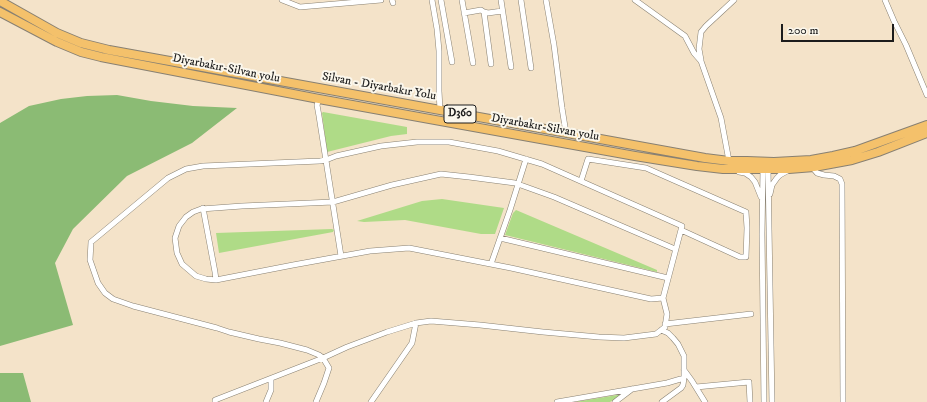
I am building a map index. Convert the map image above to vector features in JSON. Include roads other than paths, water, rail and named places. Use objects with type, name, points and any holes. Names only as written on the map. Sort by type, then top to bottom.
[{"type":"highway","name":"Silvan - Diyarbakır Yolu","points":[[0,1],[57,33],[81,43],[109,50],[705,158],[729,161],[774,162],[810,160],[855,151],[927,125]]},
{"type":"highway","name":"Diyarbakır-Silvan yolu","points":[[0,12],[57,42],[81,52],[108,58],[319,99],[628,155],[723,169],[789,170],[831,164],[878,152],[927,133]]},
{"type":"street","points":[[282,0],[300,6],[381,0]]},
{"type":"street","points":[[299,0],[300,6]]},
{"type":"street","points":[[432,0],[439,51],[440,110]]},
{"type":"street","points":[[441,0],[452,62]]},
{"type":"street","points":[[462,0],[473,63]]},
{"type":"street","points":[[501,0],[511,67]]},
{"type":"street","points":[[521,0],[532,68]]},
{"type":"street","points":[[546,0],[554,45],[566,133]]},
{"type":"street","points":[[636,0],[685,36],[694,53],[701,60]]},
{"type":"street","points":[[729,161],[721,118],[701,60],[699,49],[701,32],[734,0]]},
{"type":"street","points":[[885,0],[927,95]]},
{"type":"street","points":[[464,13],[481,10],[488,13],[502,12]]},
{"type":"street","points":[[484,12],[491,64]]},
{"type":"street","points":[[319,99],[318,111],[341,256]]},
{"type":"street","points":[[214,402],[323,358],[347,347],[416,323],[431,321],[599,337],[624,338],[656,334],[665,327],[667,314],[662,298],[682,226],[542,164],[498,151],[449,142],[417,142],[381,146],[336,156],[326,160],[203,166],[186,169],[168,178],[91,242],[90,260],[98,283],[104,293],[113,299],[259,340],[280,343],[307,350],[319,355],[323,358],[329,368],[316,402]]},
{"type":"street","points":[[491,264],[526,159]]},
{"type":"street","points":[[581,181],[588,159],[646,168],[746,212],[746,257],[740,258],[681,230]]},
{"type":"street","points":[[812,167],[817,172],[840,179],[842,184],[843,402]]},
{"type":"street","points":[[723,169],[745,173],[751,177],[765,202],[770,249],[772,402]]},
{"type":"street","points":[[764,402],[765,169]]},
{"type":"street","points":[[765,202],[772,184],[780,175],[789,170]]},
{"type":"street","points":[[662,298],[650,299],[491,264],[409,248],[341,256],[216,280],[206,279],[196,276],[182,264],[176,253],[175,238],[179,226],[186,218],[193,212],[203,208],[333,202],[392,185],[441,174],[518,185],[554,197],[676,249]]},
{"type":"street","points":[[203,208],[216,280]]},
{"type":"street","points":[[500,238],[668,278]]},
{"type":"street","points":[[665,324],[751,314]]},
{"type":"street","points":[[371,402],[412,343],[416,323]]},
{"type":"street","points":[[661,330],[668,333],[678,344],[684,356],[684,378],[681,388],[662,402]]},
{"type":"street","points":[[684,370],[705,402]]},
{"type":"street","points":[[557,402],[667,383],[684,378]]},
{"type":"street","points":[[266,402],[271,390],[271,379]]},
{"type":"street","points":[[696,387],[749,382],[750,402]]},
{"type":"street","points":[[615,402],[633,388]]}]
